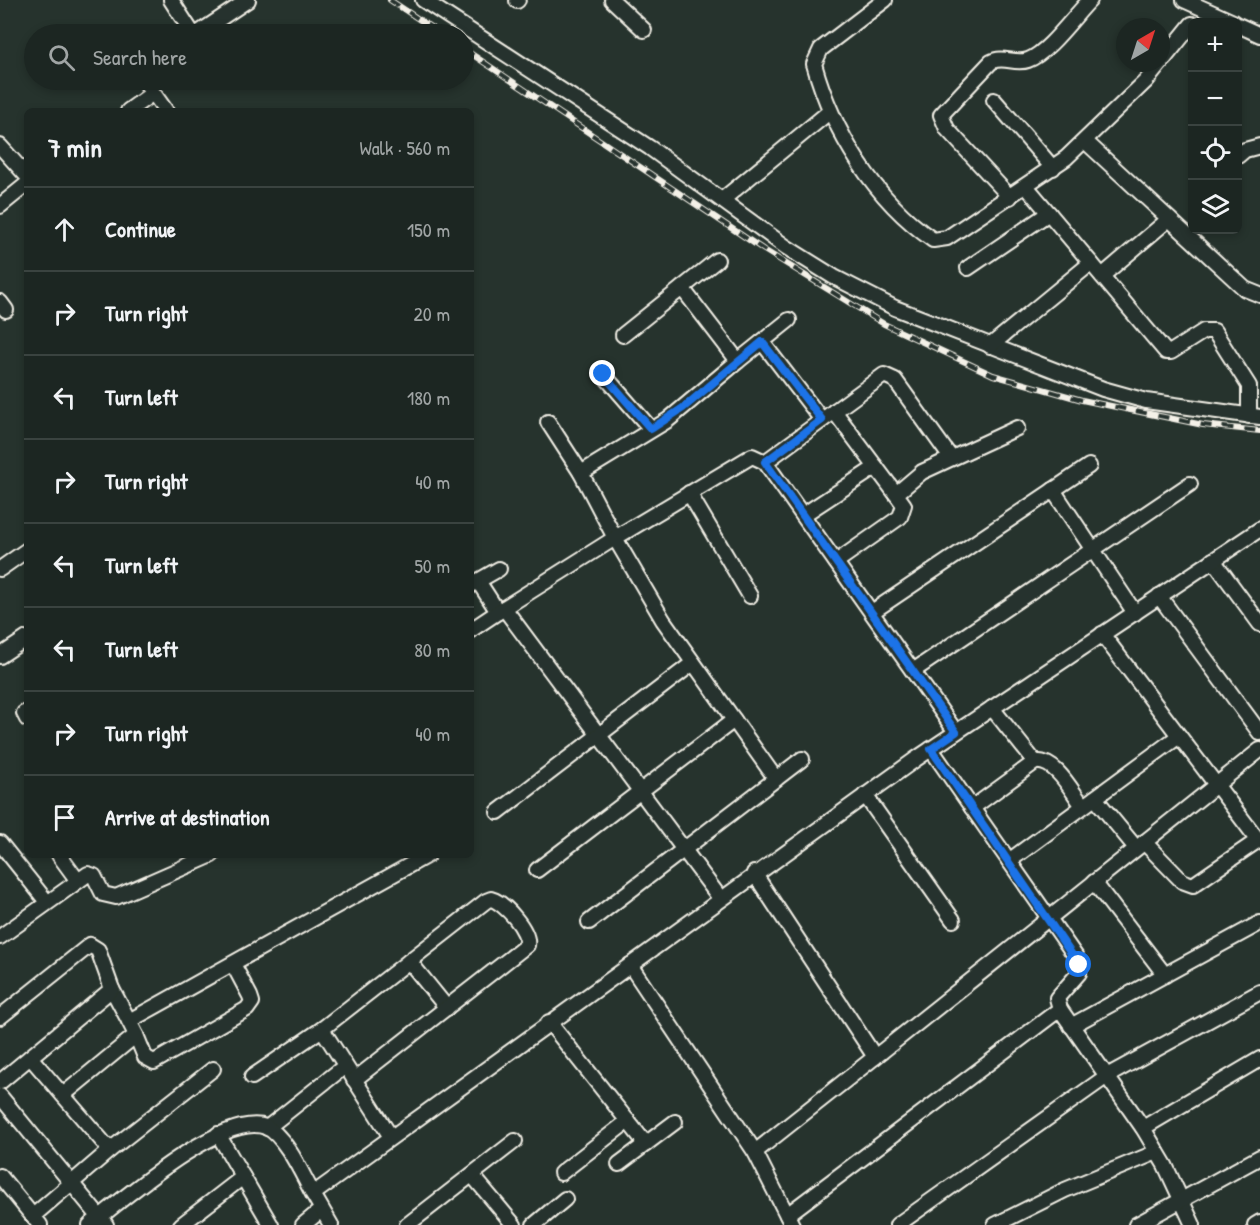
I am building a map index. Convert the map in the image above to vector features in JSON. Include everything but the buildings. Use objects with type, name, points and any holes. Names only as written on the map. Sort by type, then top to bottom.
[{"type":"street","points":[[171,0],[193,24]]},
{"type":"street","points":[[214,24],[248,0]]},
{"type":"street","points":[[423,0],[460,24]]},
{"type":"street","points":[[612,0],[644,30]]},
{"type":"street","points":[[885,0],[821,49],[815,57],[814,64],[829,112],[876,186],[933,240],[947,238],[1053,168],[1085,141],[1158,68],[1188,29]]},
{"type":"street","points":[[1010,197],[947,129],[941,115],[991,62],[1002,58],[1020,63],[1039,54],[1090,0]]},
{"type":"street","points":[[1185,0],[1224,18]]},
{"type":"street","points":[[1197,18],[1204,9]]},
{"type":"street","points":[[1242,27],[1260,35]]},
{"type":"street","points":[[474,33],[650,148],[786,247],[834,277],[895,308],[1103,389],[1146,401],[1254,416],[1249,386],[1214,331],[1204,331],[1171,352],[1166,352],[1026,186]]},
{"type":"street","points":[[151,90],[164,108]]},
{"type":"street","points":[[132,108],[153,93]]},
{"type":"street","points":[[994,100],[1053,168]]},
{"type":"street","points":[[722,200],[829,112]]},
{"type":"street","points":[[1085,141],[1245,289],[1260,295]]},
{"type":"street","points":[[0,146],[24,173]]},
{"type":"street","points":[[1242,153],[1260,146]]},
{"type":"street","points":[[0,206],[24,186]]},
{"type":"street","points":[[968,268],[1048,213]]},
{"type":"street","points":[[1102,276],[1169,219]]},
{"type":"street","points":[[623,335],[717,260]]},
{"type":"street","points":[[990,346],[1091,263]]},
{"type":"street","points":[[682,288],[738,361]]},
{"type":"street","points":[[581,473],[683,408],[789,320]]},
{"type":"street","points":[[762,342],[822,420]]},
{"type":"street","points":[[603,374],[651,429]]},
{"type":"street","points":[[765,462],[878,378],[891,376],[951,458]]},
{"type":"street","points":[[834,411],[904,505],[900,517],[836,562]]},
{"type":"street","points":[[548,422],[581,473],[615,538],[663,620],[776,779]]},
{"type":"street","points":[[896,494],[913,478],[1017,428]]},
{"type":"street","points":[[474,628],[745,458],[759,457],[803,515],[956,732]]},
{"type":"street","points":[[872,612],[1089,466]]},
{"type":"street","points":[[803,515],[876,467]]},
{"type":"street","points":[[913,671],[1190,484]]},
{"type":"street","points":[[1053,490],[1134,613]]},
{"type":"street","points":[[689,493],[750,596]]},
{"type":"street","points":[[313,1194],[754,873],[865,795],[1260,529]]},
{"type":"street","points":[[0,569],[24,552]]},
{"type":"street","points":[[1213,560],[1260,624]]},
{"type":"street","points":[[499,568],[474,583],[501,610],[720,898]]},
{"type":"street","points":[[1160,596],[1260,733]]},
{"type":"street","points":[[972,808],[1035,762],[1042,760],[1052,766],[1089,802],[1182,881],[1193,885],[1259,840],[1102,634]]},
{"type":"street","points":[[0,656],[24,640]]},
{"type":"street","points":[[498,812],[693,663]]},
{"type":"street","points":[[992,708],[1035,762]]},
{"type":"street","points":[[537,870],[734,720]]},
{"type":"street","points":[[1009,861],[1179,736]]},
{"type":"street","points":[[931,749],[1079,965],[1079,973],[1058,998],[1060,1009],[1143,1128],[1194,1225]]},
{"type":"street","points":[[755,1152],[1260,750]]},
{"type":"street","points":[[589,922],[802,759]]},
{"type":"street","points":[[865,795],[953,920]]},
{"type":"street","points":[[0,843],[5,859],[47,902]]},
{"type":"street","points":[[61,858],[78,881]]},
{"type":"street","points":[[0,937],[88,874],[94,876],[104,894],[116,897],[205,858]]},
{"type":"street","points":[[129,1020],[423,858]]},
{"type":"street","points":[[754,873],[874,1057]]},
{"type":"street","points":[[1094,882],[1165,975]]},
{"type":"street","points":[[252,1077],[322,1029],[486,901],[491,899],[502,904],[525,933],[527,945],[354,1080]]},
{"type":"street","points":[[1071,1026],[1260,923]]},
{"type":"street","points":[[0,1017],[90,945],[98,950],[112,989],[145,1057],[154,1062],[247,1009],[252,1002],[250,996],[232,964]]},
{"type":"street","points":[[409,961],[447,1008]]},
{"type":"street","points":[[630,965],[755,1152],[790,1220],[1060,1009]]},
{"type":"street","points":[[0,1082],[112,989]]},
{"type":"street","points":[[897,1225],[1107,1076],[1260,992]]},
{"type":"street","points":[[549,1022],[646,1144]]},
{"type":"street","points":[[322,1029],[391,1137]]},
{"type":"street","points":[[63,1095],[136,1035]]},
{"type":"street","points":[[30,1057],[110,1149]]},
{"type":"street","points":[[1143,1128],[1260,1059]]},
{"type":"street","points":[[267,1128],[345,1066]]},
{"type":"street","points":[[1,1180],[37,1221],[110,1149],[213,1069]]},
{"type":"street","points":[[0,1096],[72,1184],[99,1222],[200,1142],[242,1127],[267,1128],[282,1142],[331,1225]]},
{"type":"street","points":[[561,1173],[628,1122]]},
{"type":"street","points":[[619,1164],[675,1122]]},
{"type":"street","points":[[218,1134],[271,1225]]},
{"type":"street","points":[[407,1225],[515,1141]]},
{"type":"street","points":[[995,1225],[1065,1190],[1157,1152]]},
{"type":"street","points":[[1136,1225],[1260,1157]]},
{"type":"street","points":[[472,1175],[514,1225]]},
{"type":"street","points":[[181,1225],[243,1177]]},
{"type":"street","points":[[534,1225],[565,1199]]},
{"type":"street","points":[[303,1225],[321,1210]]},
{"type":"street","points":[[1255,1225],[1260,1222]]},
{"type":"railway","points":[[390,0],[426,24]]},
{"type":"railway","points":[[474,56],[764,250],[884,324],[993,375],[1082,400],[1203,425],[1260,431]]},
{"type":"route","points":[[603,374],[651,429],[668,420],[762,342],[822,420],[765,462],[956,732],[931,749],[1076,957],[1079,965]]}]
